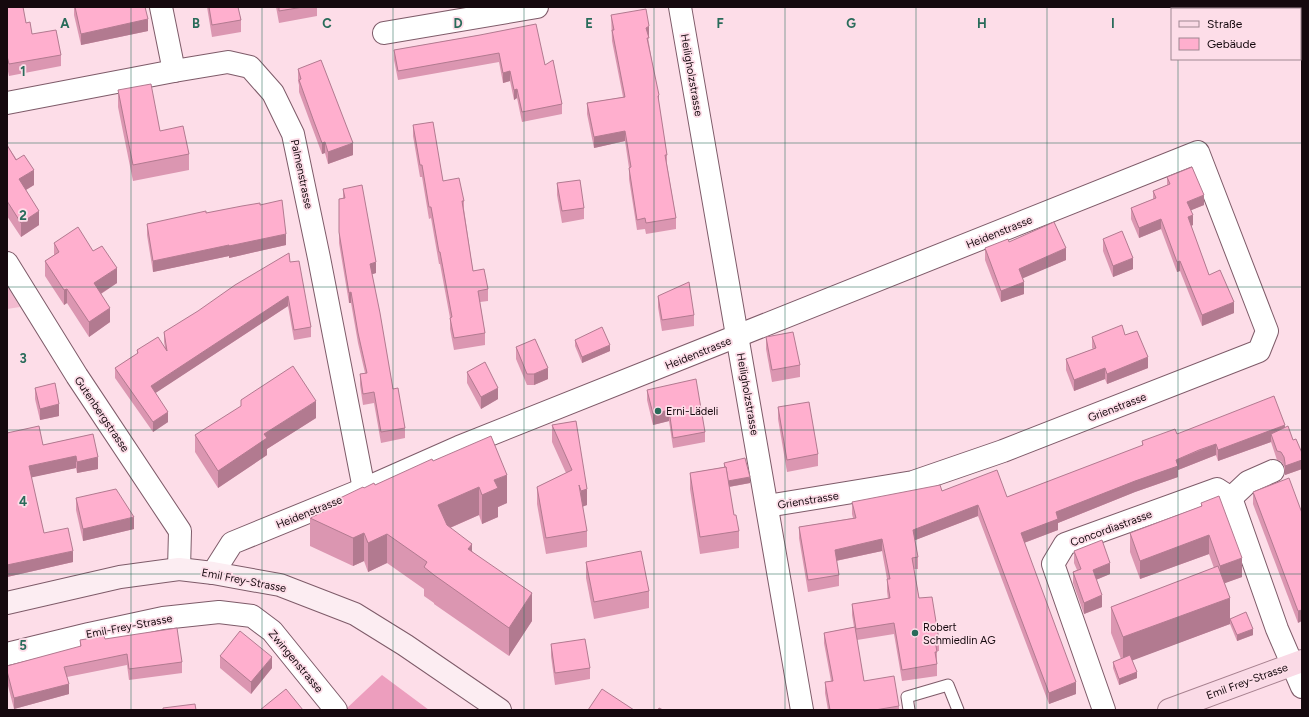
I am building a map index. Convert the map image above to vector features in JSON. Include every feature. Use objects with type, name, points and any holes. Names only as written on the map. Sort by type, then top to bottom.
[{"type":"main road","name":"Emil Frey-Strasse","points":[[1169,710],[1298,662]]},
{"type":"street","points":[[161,7],[174,71]]},
{"type":"street","points":[[384,33],[537,7]]},
{"type":"street","name":"Heiligholzstrasse","points":[[680,7],[802,710]]},
{"type":"street","name":"Palmenstrasse","points":[[7,103],[228,62],[250,67],[273,93],[293,134],[364,489]]},
{"type":"street","name":"Heidenstrasse","points":[[213,572],[232,543],[459,448],[1198,152]]},
{"type":"street","name":"Grienstrasse","points":[[767,506],[913,482],[1003,451],[1258,351],[1267,331],[1198,152]]},
{"type":"street","name":"Gutenbergstrasse","points":[[7,263],[77,376],[180,531],[179,569]]},
{"type":"street","points":[[1273,471],[1248,482],[1231,498],[1278,629],[1298,662],[1302,687]]},
{"type":"street","name":"Concordiastrasse","points":[[1104,710],[1053,564],[1065,544],[1073,541],[1218,489],[1231,498]]},
{"type":"street","name":"Emil Frey-Strasse","points":[[7,604],[120,577],[179,569],[213,572],[280,585],[355,614],[405,645],[500,710]]},
{"type":"street","name":"Emil-Frey-Strasse","points":[[7,654],[163,618],[219,612],[252,616]]},
{"type":"street","name":"Zwingenstrasse","points":[[252,616],[272,631],[336,710]]},
{"type":"lane","points":[[909,710],[907,698],[948,685],[958,710]]},
{"type":"shaded area","points":[[7,286],[20,307],[7,309]]},
{"type":"shaded area","points":[[382,675],[429,710],[346,709]]},
{"type":"building","points":[[7,7],[23,7],[26,23],[30,22],[32,34],[56,30],[61,55],[9,64],[7,56]]},
{"type":"building","points":[[75,7],[145,7],[148,19],[81,34]]},
{"type":"building","points":[[209,7],[238,7],[241,20],[212,25]]},
{"type":"building","points":[[279,7],[303,7],[279,11]]},
{"type":"building","points":[[646,9],[649,26],[646,28],[649,38],[647,38],[659,95],[667,155],[665,155],[676,218],[646,223],[645,218],[637,220],[625,131],[594,137],[587,103],[625,97],[612,30],[614,30],[611,15]]},
{"type":"building","points":[[536,24],[545,65],[553,60],[562,104],[522,112],[517,89],[514,90],[510,71],[503,73],[499,53],[398,71],[394,50]]},
{"type":"building","points":[[321,60],[353,143],[328,152],[325,142],[322,143],[313,119],[299,80],[301,79],[298,69]]},
{"type":"building","points":[[151,84],[160,131],[183,126],[189,154],[133,165],[118,90]]},
{"type":"building","points":[[433,122],[443,181],[459,178],[464,201],[462,201],[473,271],[484,269],[488,289],[478,291],[485,333],[454,338],[450,318],[452,317],[440,252],[431,207],[429,207],[422,165],[420,165],[413,125]]},
{"type":"building","points":[[7,145],[16,160],[24,155],[34,170],[19,179],[39,211],[21,223],[7,201]]},
{"type":"building","points":[[1192,167],[1204,195],[1187,202],[1193,215],[1188,217],[1209,275],[1220,270],[1234,302],[1202,315],[1180,261],[1177,262],[1161,219],[1139,228],[1131,208],[1156,198],[1153,191],[1170,184],[1167,177]]},
{"type":"building","points":[[580,180],[584,208],[562,211],[557,183]]},
{"type":"building","points":[[362,185],[376,262],[370,264],[393,389],[398,388],[405,428],[381,432],[374,392],[363,394],[360,374],[367,373],[351,292],[349,293],[339,232],[339,199],[345,198],[343,189]]},
{"type":"building","points":[[282,200],[286,234],[153,261],[147,224],[206,211],[206,213],[260,203],[260,205]]},
{"type":"building","points":[[1054,222],[1066,248],[1019,269],[1024,282],[1001,291],[985,248],[1008,239],[1009,242]]},
{"type":"building","points":[[78,227],[93,251],[102,246],[117,268],[94,283],[110,308],[89,322],[67,289],[64,290],[45,261],[59,252],[54,243]]},
{"type":"building","points":[[1122,231],[1133,258],[1113,266],[1103,239]]},
{"type":"building","points":[[289,253],[290,262],[299,261],[311,327],[294,330],[288,296],[151,386],[168,412],[153,422],[115,368],[138,353],[137,350],[158,337],[167,351],[164,332],[198,311],[235,285]]},
{"type":"building","points":[[689,282],[694,315],[662,320],[658,296]]},
{"type":"building","points":[[1122,325],[1125,335],[1137,331],[1148,357],[1107,374],[1105,368],[1074,380],[1066,359],[1096,348],[1092,337]]},
{"type":"building","points":[[602,327],[610,345],[582,357],[575,340]]},
{"type":"building","points":[[793,332],[800,365],[772,370],[766,337]]},
{"type":"building","points":[[535,339],[548,368],[534,374],[527,374],[516,347]]},
{"type":"building","points":[[485,362],[498,388],[481,397],[467,372]]},
{"type":"building","points":[[293,366],[316,401],[264,434],[267,438],[218,471],[195,435],[241,406],[241,400]]},
{"type":"building","points":[[696,379],[705,432],[673,438],[669,410],[653,414],[647,390]]},
{"type":"building","points":[[55,383],[59,404],[40,409],[35,388]]},
{"type":"building","points":[[1274,396],[1285,425],[1218,450],[1216,444],[1199,450],[1176,460],[1178,466],[1056,512],[1058,519],[1021,533],[1076,682],[1049,693],[978,505],[913,530],[918,557],[912,558],[919,598],[932,597],[939,640],[935,640],[937,664],[902,670],[894,623],[856,629],[852,604],[890,598],[887,579],[890,579],[882,539],[835,550],[839,575],[808,580],[799,527],[856,518],[852,502],[940,485],[942,491],[997,470],[1007,497],[1143,445],[1142,441],[1175,429],[1177,434]]},
{"type":"building","points":[[809,402],[818,454],[787,460],[778,407]]},
{"type":"building","points":[[576,421],[587,489],[581,491],[579,485],[587,531],[546,538],[537,487],[572,470],[552,425]]},
{"type":"building","points":[[39,426],[43,445],[93,434],[98,457],[77,462],[76,456],[29,466],[44,533],[68,528],[73,551],[7,565],[7,433]]},
{"type":"building","points":[[1288,426],[1293,440],[1296,439],[1302,453],[1302,460],[1285,466],[1284,457],[1281,452],[1277,451],[1271,434]]},
{"type":"building","points":[[491,436],[507,475],[494,480],[498,488],[482,495],[479,487],[438,505],[447,525],[472,544],[468,549],[532,593],[509,628],[434,575],[424,567],[427,562],[387,534],[368,543],[364,533],[353,538],[310,518],[340,504],[338,499],[363,487],[364,488],[374,483],[375,485],[432,459],[433,461]]},
{"type":"building","points":[[745,458],[750,477],[728,481],[724,463]]},
{"type":"building","points":[[726,467],[734,515],[736,515],[739,531],[700,537],[690,473]]},
{"type":"building","points":[[1289,478],[1302,513],[1302,610],[1298,611],[1253,492]]},
{"type":"building","points":[[116,489],[134,517],[83,529],[76,498]]},
{"type":"building","points":[[1219,496],[1242,558],[1220,566],[1209,535],[1140,561],[1130,533],[1202,506],[1201,503]]},
{"type":"building","points":[[1102,540],[1110,563],[1093,570],[1102,595],[1084,603],[1073,572],[1081,569],[1074,551]]},
{"type":"building","points":[[641,551],[649,591],[594,602],[586,562]]},
{"type":"building","points":[[1218,566],[1230,598],[1123,637],[1111,607]]},
{"type":"building","points":[[1246,612],[1253,629],[1237,635],[1230,619]]},
{"type":"building","points":[[855,627],[864,681],[894,676],[899,706],[875,710],[830,710],[825,682],[833,681],[824,633]]},
{"type":"building","points":[[177,628],[182,662],[129,669],[127,654],[64,667],[69,684],[14,698],[7,666],[81,646],[80,640],[104,636],[105,639]]},
{"type":"building","points":[[240,631],[272,657],[251,682],[220,656]]},
{"type":"building","points":[[585,639],[590,668],[555,673],[551,644]]},
{"type":"building","points":[[1130,655],[1137,672],[1119,679],[1113,662]]},
{"type":"building","points":[[286,689],[303,710],[260,710]]},
{"type":"building","points":[[602,689],[634,710],[588,710]]},
{"type":"building","points":[[195,704],[196,710],[163,710],[163,708]]},
{"type":"place","name":"Erni-Lädeli","points":[[658,411]]},
{"type":"place","name":"Robert Schmiedlin AG","points":[[915,633]]}]
